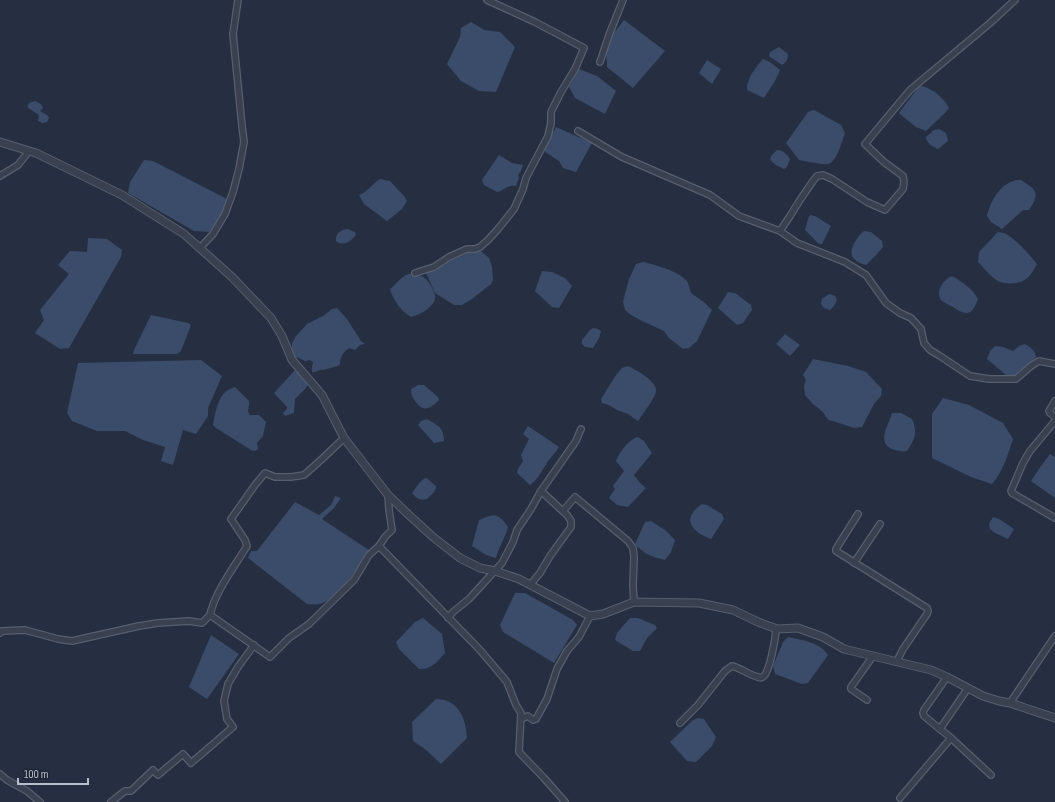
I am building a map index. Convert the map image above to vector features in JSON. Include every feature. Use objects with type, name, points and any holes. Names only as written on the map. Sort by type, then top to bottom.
[{"type":"street","points":[[200,248],[213,234],[225,214],[233,192],[244,142],[233,34],[238,0]]},
{"type":"street","points":[[415,273],[434,267],[449,257],[480,247],[498,229],[514,209],[526,178],[548,136],[551,123],[551,112],[575,69],[584,48],[535,22],[487,0]]},
{"type":"street","points":[[600,62],[623,0]]},
{"type":"street","points":[[780,231],[817,176],[823,175],[832,179],[866,202],[885,210],[903,189],[903,176],[884,162],[865,144],[910,90],[989,24],[1015,0]]},
{"type":"street","points":[[578,131],[622,157],[710,195],[739,216],[780,231],[797,243],[845,262],[866,275],[886,303],[900,313],[911,318],[921,329],[924,343],[930,350],[970,376],[1016,379],[1039,361],[1055,364]]},
{"type":"street","points":[[0,142],[36,153],[122,195],[184,234],[200,248],[232,277],[271,318],[282,336],[292,360],[322,395],[344,438],[388,495],[433,537],[460,558],[480,568],[519,579],[590,616],[603,614],[634,602],[700,603],[733,610],[777,629],[798,628],[823,638],[844,649],[931,670],[983,696],[1055,718]]},
{"type":"street","points":[[0,176],[18,165],[29,150]]},
{"type":"street","points":[[1055,401],[1050,412],[1055,417]]},
{"type":"street","points":[[1055,421],[1030,451],[1010,491],[1055,518]]},
{"type":"street","points":[[448,618],[469,599],[502,563],[514,542],[517,530],[541,491],[576,441],[581,429]]},
{"type":"street","points":[[0,632],[25,630],[58,639],[72,641],[158,623],[189,621],[202,623],[210,615],[213,605],[230,573],[247,546],[245,540],[231,519],[255,485],[265,473],[276,477],[304,475],[344,438]]},
{"type":"street","points":[[530,585],[540,573],[550,556],[571,527],[571,521],[567,515],[541,491]]},
{"type":"street","points":[[210,615],[270,656],[274,654],[289,638],[310,624],[354,580],[369,555],[379,546],[392,530],[388,510],[388,495]]},
{"type":"street","points":[[563,511],[575,497],[628,541],[633,548],[634,557],[634,602]]},
{"type":"street","points":[[858,514],[836,551],[927,608],[928,611],[903,649],[897,661]]},
{"type":"street","points":[[854,563],[880,524]]},
{"type":"street","points":[[379,546],[480,650],[507,682],[516,705],[521,713],[519,752],[565,802]]},
{"type":"street","points":[[521,719],[528,716],[533,720],[536,719],[547,699],[557,669],[567,651],[579,637],[590,616]]},
{"type":"street","points":[[680,723],[698,705],[725,670],[732,666],[757,677],[764,676],[773,651],[777,629]]},
{"type":"street","points":[[1010,703],[1055,636]]},
{"type":"street","points":[[111,802],[125,790],[131,791],[153,770],[158,775],[183,754],[191,762],[233,727],[227,719],[224,701],[228,684],[254,645]]},
{"type":"street","points":[[867,700],[850,689],[850,687],[873,656]]},
{"type":"street","points":[[947,677],[924,710],[924,716],[951,738],[991,775]]},
{"type":"street","points":[[940,729],[968,688]]},
{"type":"street","points":[[900,798],[951,738]]},
{"type":"street","points":[[0,774],[7,780],[27,791],[40,802]]},
{"type":"water","points":[[624,20],[665,51],[633,88],[607,67],[606,49],[613,34]]},
{"type":"water","points":[[471,22],[484,30],[500,32],[515,47],[496,92],[479,91],[461,81],[447,64],[460,37],[461,28]]},
{"type":"water","points":[[779,47],[788,54],[787,60],[782,65],[769,56],[770,52]]},
{"type":"water","points":[[763,59],[770,62],[780,70],[764,98],[747,90],[750,77]]},
{"type":"water","points":[[707,60],[721,69],[712,84],[699,73]]},
{"type":"water","points":[[579,69],[597,76],[616,91],[605,114],[575,98],[569,87]]},
{"type":"water","points":[[921,86],[937,94],[949,108],[926,131],[916,127],[899,113],[917,89]]},
{"type":"water","points":[[35,101],[41,104],[43,108],[40,111],[49,118],[47,122],[43,123],[38,121],[39,115],[27,107],[29,103]]},
{"type":"water","points":[[814,110],[841,125],[845,133],[837,155],[828,164],[799,160],[786,143],[808,112]]},
{"type":"water","points":[[556,127],[592,143],[576,172],[563,168],[559,161],[544,151],[551,132],[554,131]]},
{"type":"water","points":[[939,129],[946,133],[948,141],[938,149],[929,143],[926,137],[934,130]]},
{"type":"water","points":[[777,150],[788,155],[790,159],[787,167],[784,169],[770,160],[771,156]]},
{"type":"water","points":[[499,155],[512,163],[523,165],[518,175],[519,178],[516,186],[510,186],[497,192],[484,185],[482,180]]},
{"type":"water","points":[[144,160],[153,161],[227,199],[228,204],[212,232],[194,231],[128,193],[130,182]]},
{"type":"water","points":[[380,179],[390,181],[407,201],[402,209],[387,221],[364,204],[359,195],[365,192]]},
{"type":"water","points":[[1021,180],[1033,189],[1036,195],[1035,199],[1029,210],[1023,210],[1002,229],[991,222],[987,216],[991,205],[996,194],[1004,186]]},
{"type":"water","points":[[810,215],[815,216],[831,226],[822,244],[819,244],[805,230]]},
{"type":"water","points":[[347,229],[355,232],[356,235],[350,241],[345,243],[339,243],[336,241],[336,236],[338,233]]},
{"type":"water","points":[[864,231],[871,232],[882,241],[883,247],[866,265],[854,259],[851,252],[856,240]]},
{"type":"water","points":[[998,232],[1008,235],[1017,242],[1037,264],[1029,276],[1023,281],[1004,283],[996,280],[978,262],[979,252]]},
{"type":"water","points":[[88,238],[107,239],[122,250],[121,257],[69,348],[60,349],[35,333],[44,320],[40,310],[69,274],[58,265],[70,251],[87,252]]},
{"type":"water","points":[[477,250],[481,251],[489,258],[492,267],[493,280],[491,284],[462,305],[454,305],[435,293],[426,273],[451,260]]},
{"type":"water","points":[[643,262],[666,269],[683,277],[687,281],[691,293],[712,310],[697,341],[689,348],[683,349],[669,338],[664,331],[642,321],[625,310],[623,302],[629,279],[636,264]]},
{"type":"water","points":[[542,271],[552,272],[565,278],[572,286],[559,308],[552,307],[535,291]]},
{"type":"water","points":[[413,273],[420,275],[429,283],[435,298],[434,302],[429,308],[418,315],[411,317],[398,305],[390,289],[403,277]]},
{"type":"water","points":[[952,276],[970,289],[978,299],[976,305],[968,313],[962,312],[942,301],[940,297],[939,294],[941,286]]},
{"type":"water","points":[[728,292],[735,293],[751,305],[752,310],[743,323],[737,325],[718,308]]},
{"type":"water","points":[[830,294],[835,296],[837,300],[830,310],[824,308],[821,304],[822,299]]},
{"type":"water","points":[[337,308],[347,319],[361,341],[365,344],[360,345],[355,350],[349,348],[345,351],[338,366],[312,372],[313,362],[294,357],[292,343],[307,324],[323,316],[332,309]]},
{"type":"water","points":[[151,315],[188,323],[191,325],[181,351],[177,354],[133,354]]},
{"type":"water","points":[[593,328],[601,331],[599,338],[593,348],[585,347],[582,344],[582,340]]},
{"type":"water","points":[[785,334],[800,345],[790,356],[776,344]]},
{"type":"water","points":[[1025,344],[1034,351],[1036,357],[1016,376],[1006,375],[987,359],[990,351],[995,346],[1013,351],[1019,346]]},
{"type":"water","points":[[813,359],[848,366],[866,372],[882,389],[881,396],[874,404],[862,427],[854,428],[829,420],[823,412],[805,395],[804,386],[806,380],[803,375]]},
{"type":"water","points":[[201,360],[222,376],[208,408],[208,416],[196,434],[183,430],[173,465],[161,461],[165,447],[143,440],[125,431],[97,431],[72,421],[67,413],[78,363]]},
{"type":"water","points":[[628,366],[650,380],[656,391],[654,397],[638,421],[628,414],[602,403],[601,399],[616,375],[622,368]]},
{"type":"water","points":[[295,370],[309,383],[295,399],[294,413],[285,416],[283,413],[287,407],[274,393]]},
{"type":"water","points":[[418,385],[424,385],[438,397],[439,400],[433,406],[424,408],[418,405],[414,400],[411,389]]},
{"type":"water","points":[[235,387],[249,401],[248,412],[250,415],[259,415],[266,422],[263,436],[257,443],[258,449],[255,451],[251,450],[213,425],[221,397],[229,389]]},
{"type":"water","points":[[943,398],[969,405],[1003,423],[1013,439],[1002,468],[992,484],[971,477],[932,458],[932,414]]},
{"type":"water","points":[[892,413],[901,413],[912,419],[914,424],[915,435],[907,451],[892,449],[887,446],[885,442],[885,433]]},
{"type":"water","points":[[427,419],[440,427],[443,433],[444,441],[434,443],[418,425],[421,421]]},
{"type":"water","points":[[528,426],[559,447],[538,477],[530,485],[517,473],[523,461],[521,455],[529,439],[523,434]]},
{"type":"water","points":[[638,437],[644,441],[652,453],[634,475],[646,488],[628,507],[617,505],[609,498],[615,489],[613,486],[624,471],[616,461],[619,454],[631,440]]},
{"type":"water","points":[[1050,454],[1055,457],[1055,498],[1031,481]]},
{"type":"water","points":[[426,478],[436,486],[436,488],[434,492],[425,500],[417,498],[412,493],[420,482]]},
{"type":"water","points":[[335,496],[341,498],[334,508],[322,519],[369,550],[348,581],[334,595],[327,601],[320,604],[307,604],[248,558],[251,551],[257,551],[295,502],[319,515],[331,505]]},
{"type":"water","points":[[702,504],[707,505],[722,514],[724,519],[711,539],[698,533],[691,524],[690,519],[692,514]]},
{"type":"water","points":[[494,515],[499,517],[508,527],[496,558],[486,555],[472,546],[479,520]]},
{"type":"water","points":[[993,517],[999,519],[1014,529],[1008,539],[990,529],[989,524]]},
{"type":"water","points":[[651,521],[665,530],[675,540],[671,552],[665,560],[648,555],[635,544],[645,522]]},
{"type":"water","points":[[515,593],[525,593],[573,620],[577,625],[554,663],[503,632],[500,625]]},
{"type":"water","points":[[423,618],[442,634],[445,653],[431,666],[419,669],[399,649],[396,642],[415,622]]},
{"type":"water","points":[[630,618],[638,618],[655,625],[657,628],[647,638],[640,651],[633,651],[615,640],[617,633]]},
{"type":"water","points":[[211,635],[239,654],[207,699],[189,687]]},
{"type":"water","points":[[788,637],[815,644],[828,655],[808,683],[802,684],[775,674],[773,666],[783,642]]},
{"type":"water","points":[[436,699],[450,702],[459,711],[465,723],[467,738],[441,764],[425,749],[413,741],[412,722]]},
{"type":"water","points":[[698,718],[704,719],[716,737],[712,746],[696,762],[687,761],[670,742],[692,721]]}]
